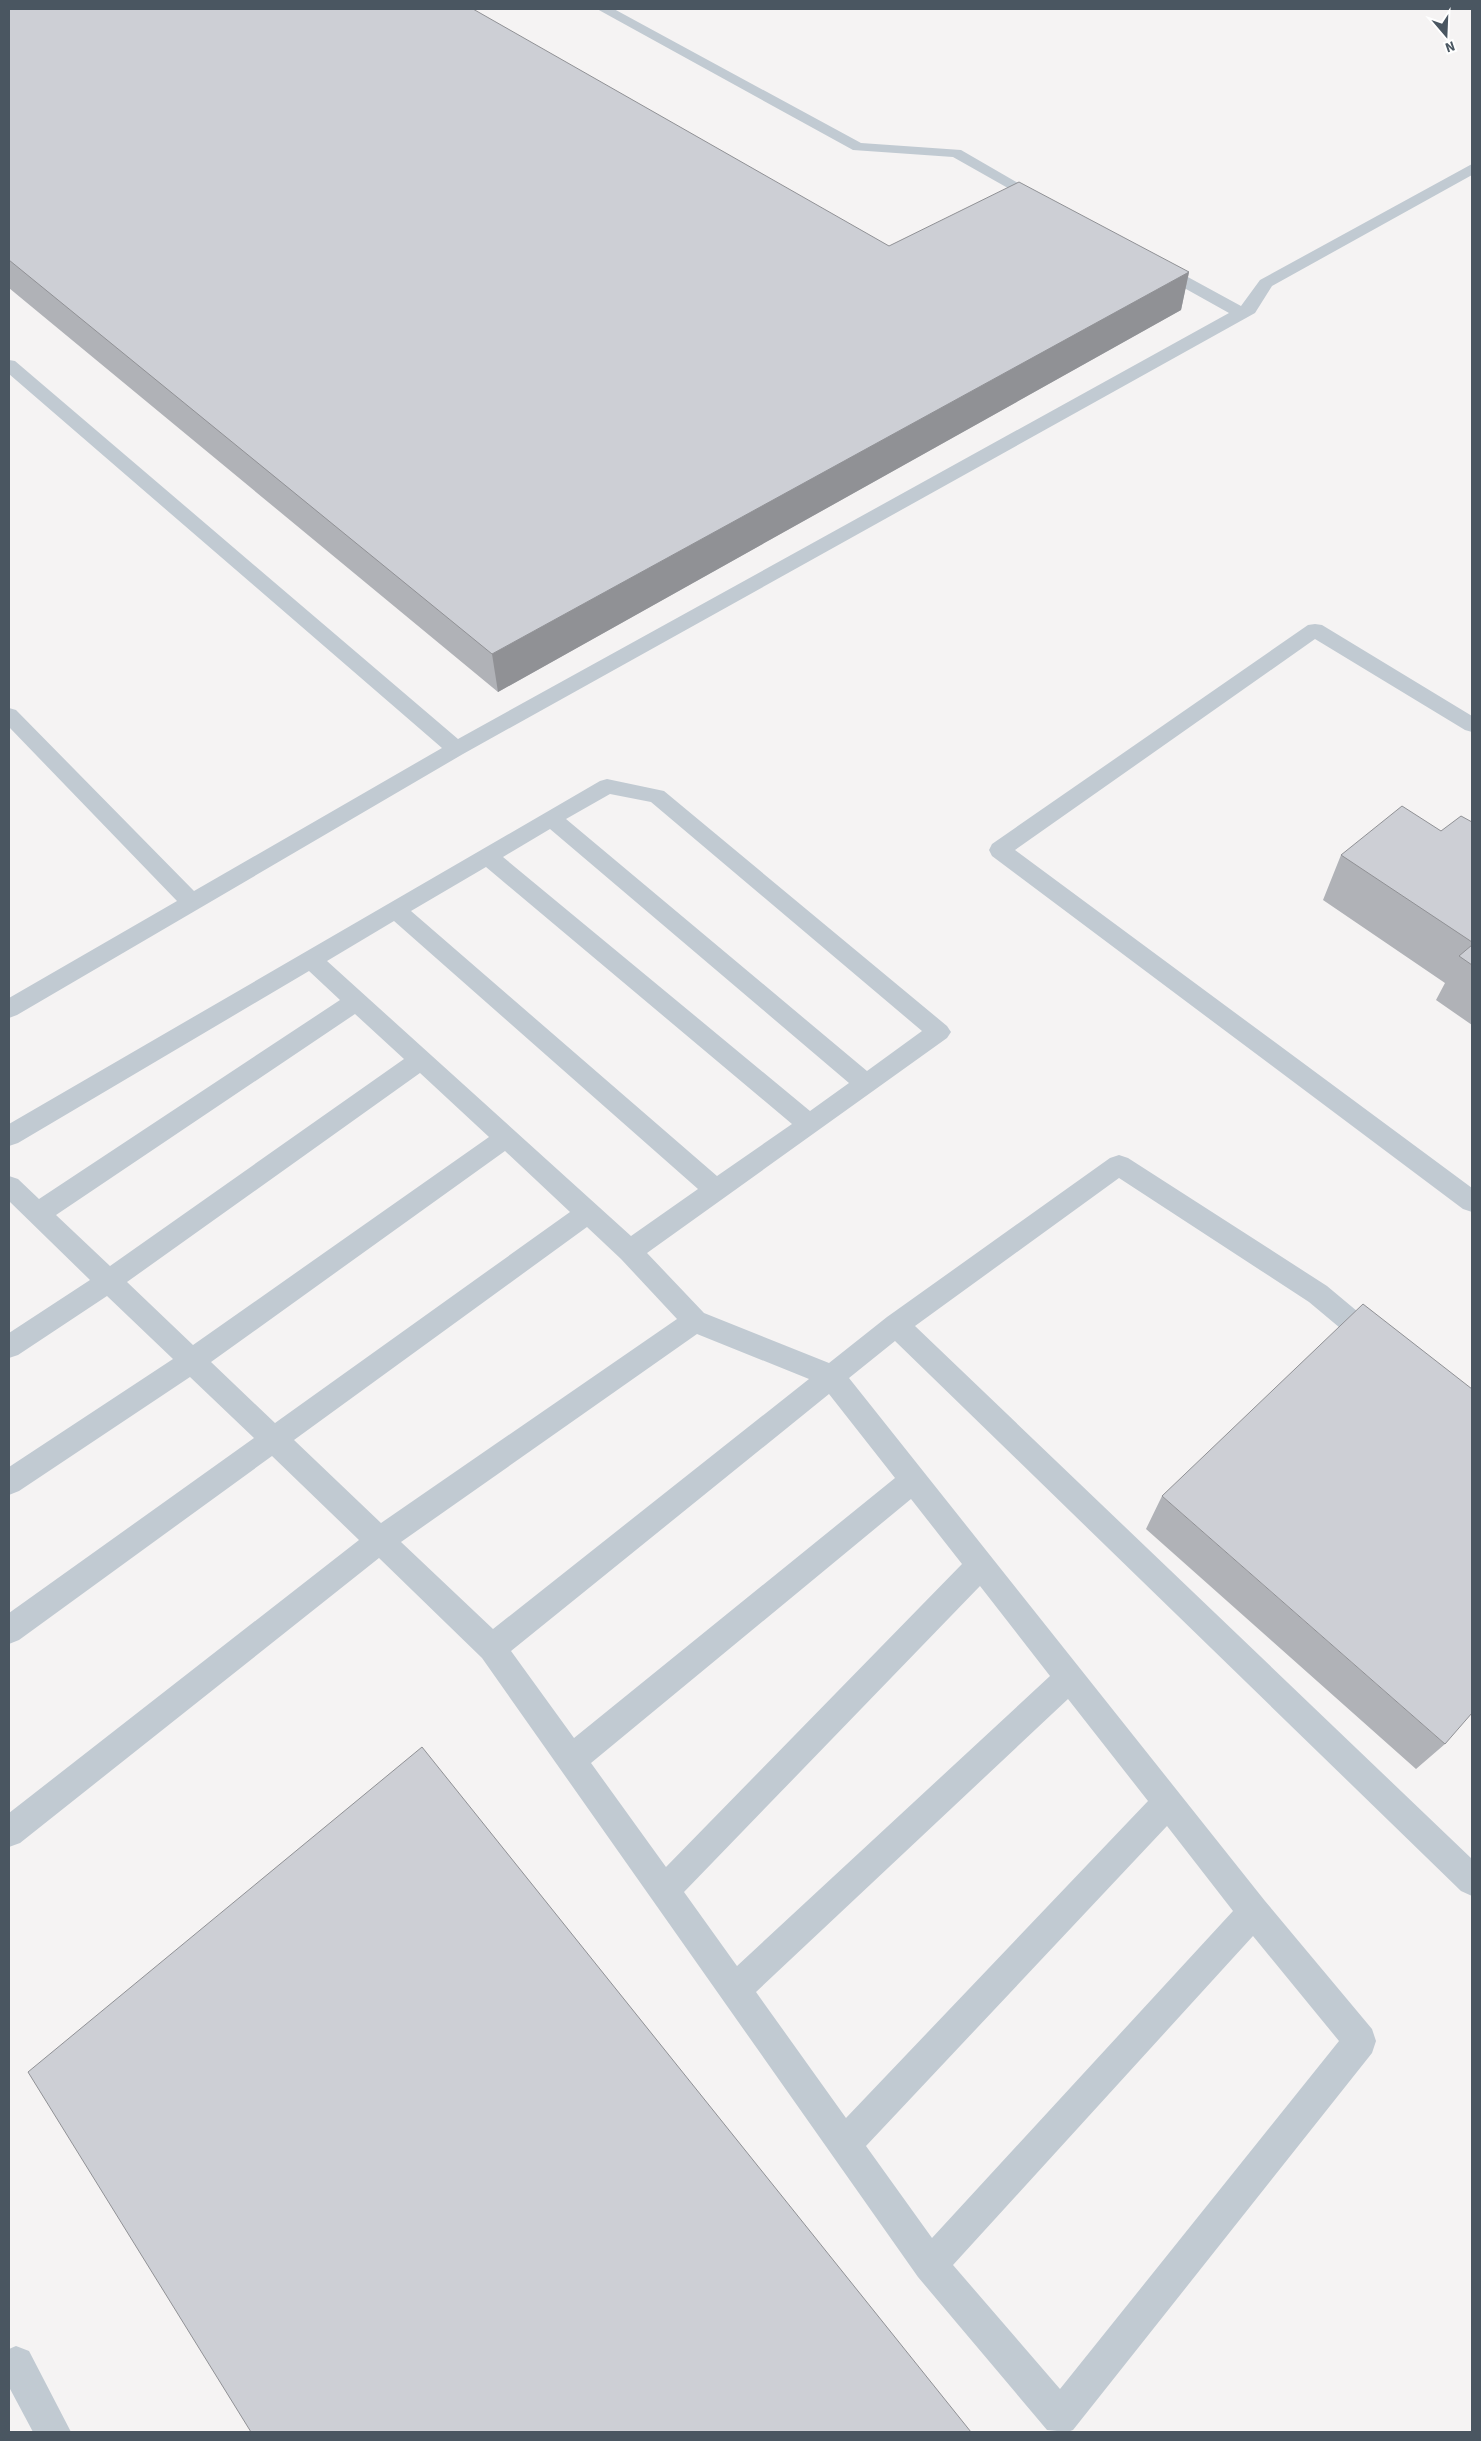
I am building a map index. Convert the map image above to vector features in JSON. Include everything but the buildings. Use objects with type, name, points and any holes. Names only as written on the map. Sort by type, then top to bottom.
[{"type":"lane","points":[[604,9],[858,147],[956,153],[1059,211]]},
{"type":"lane","points":[[13,1000],[192,902],[456,749],[1249,309],[1266,283],[1472,169]]},
{"type":"lane","points":[[1146,260],[1241,313]]},
{"type":"lane","points":[[9,365],[456,749]]},
{"type":"lane","points":[[1472,725],[1315,630],[1000,850],[1472,1202]]},
{"type":"lane","points":[[9,715],[192,902]]},
{"type":"lane","points":[[9,1136],[607,786],[657,796],[939,1032],[630,1251]]},
{"type":"lane","points":[[552,819],[866,1084]]},
{"type":"lane","points":[[487,856],[810,1125]]},
{"type":"lane","points":[[395,910],[717,1191]]},
{"type":"lane","points":[[9,1186],[492,1648],[930,2265],[1060,2417],[1360,2041],[1254,1912],[831,1376],[695,1321],[630,1251],[310,959]]},
{"type":"lane","points":[[38,1214],[356,1001]]},
{"type":"lane","points":[[9,1347],[109,1281],[421,1060]]},
{"type":"lane","points":[[9,1482],[192,1361],[505,1138]]},
{"type":"lane","points":[[492,1648],[896,1325],[1119,1165],[1318,1294],[1392,1355]]},
{"type":"lane","points":[[9,1630],[588,1213]]},
{"type":"lane","points":[[9,1832],[379,1540],[695,1321]]},
{"type":"lane","points":[[896,1325],[1472,1880]]},
{"type":"lane","points":[[571,1760],[914,1480]]},
{"type":"lane","points":[[664,1890],[981,1565]]},
{"type":"lane","points":[[735,1990],[1070,1677]]},
{"type":"lane","points":[[844,2145],[1168,1802]]},
{"type":"lane","points":[[930,2265],[1254,1912]]},
{"type":"lane","points":[[16,2364],[53,2432]]}]
